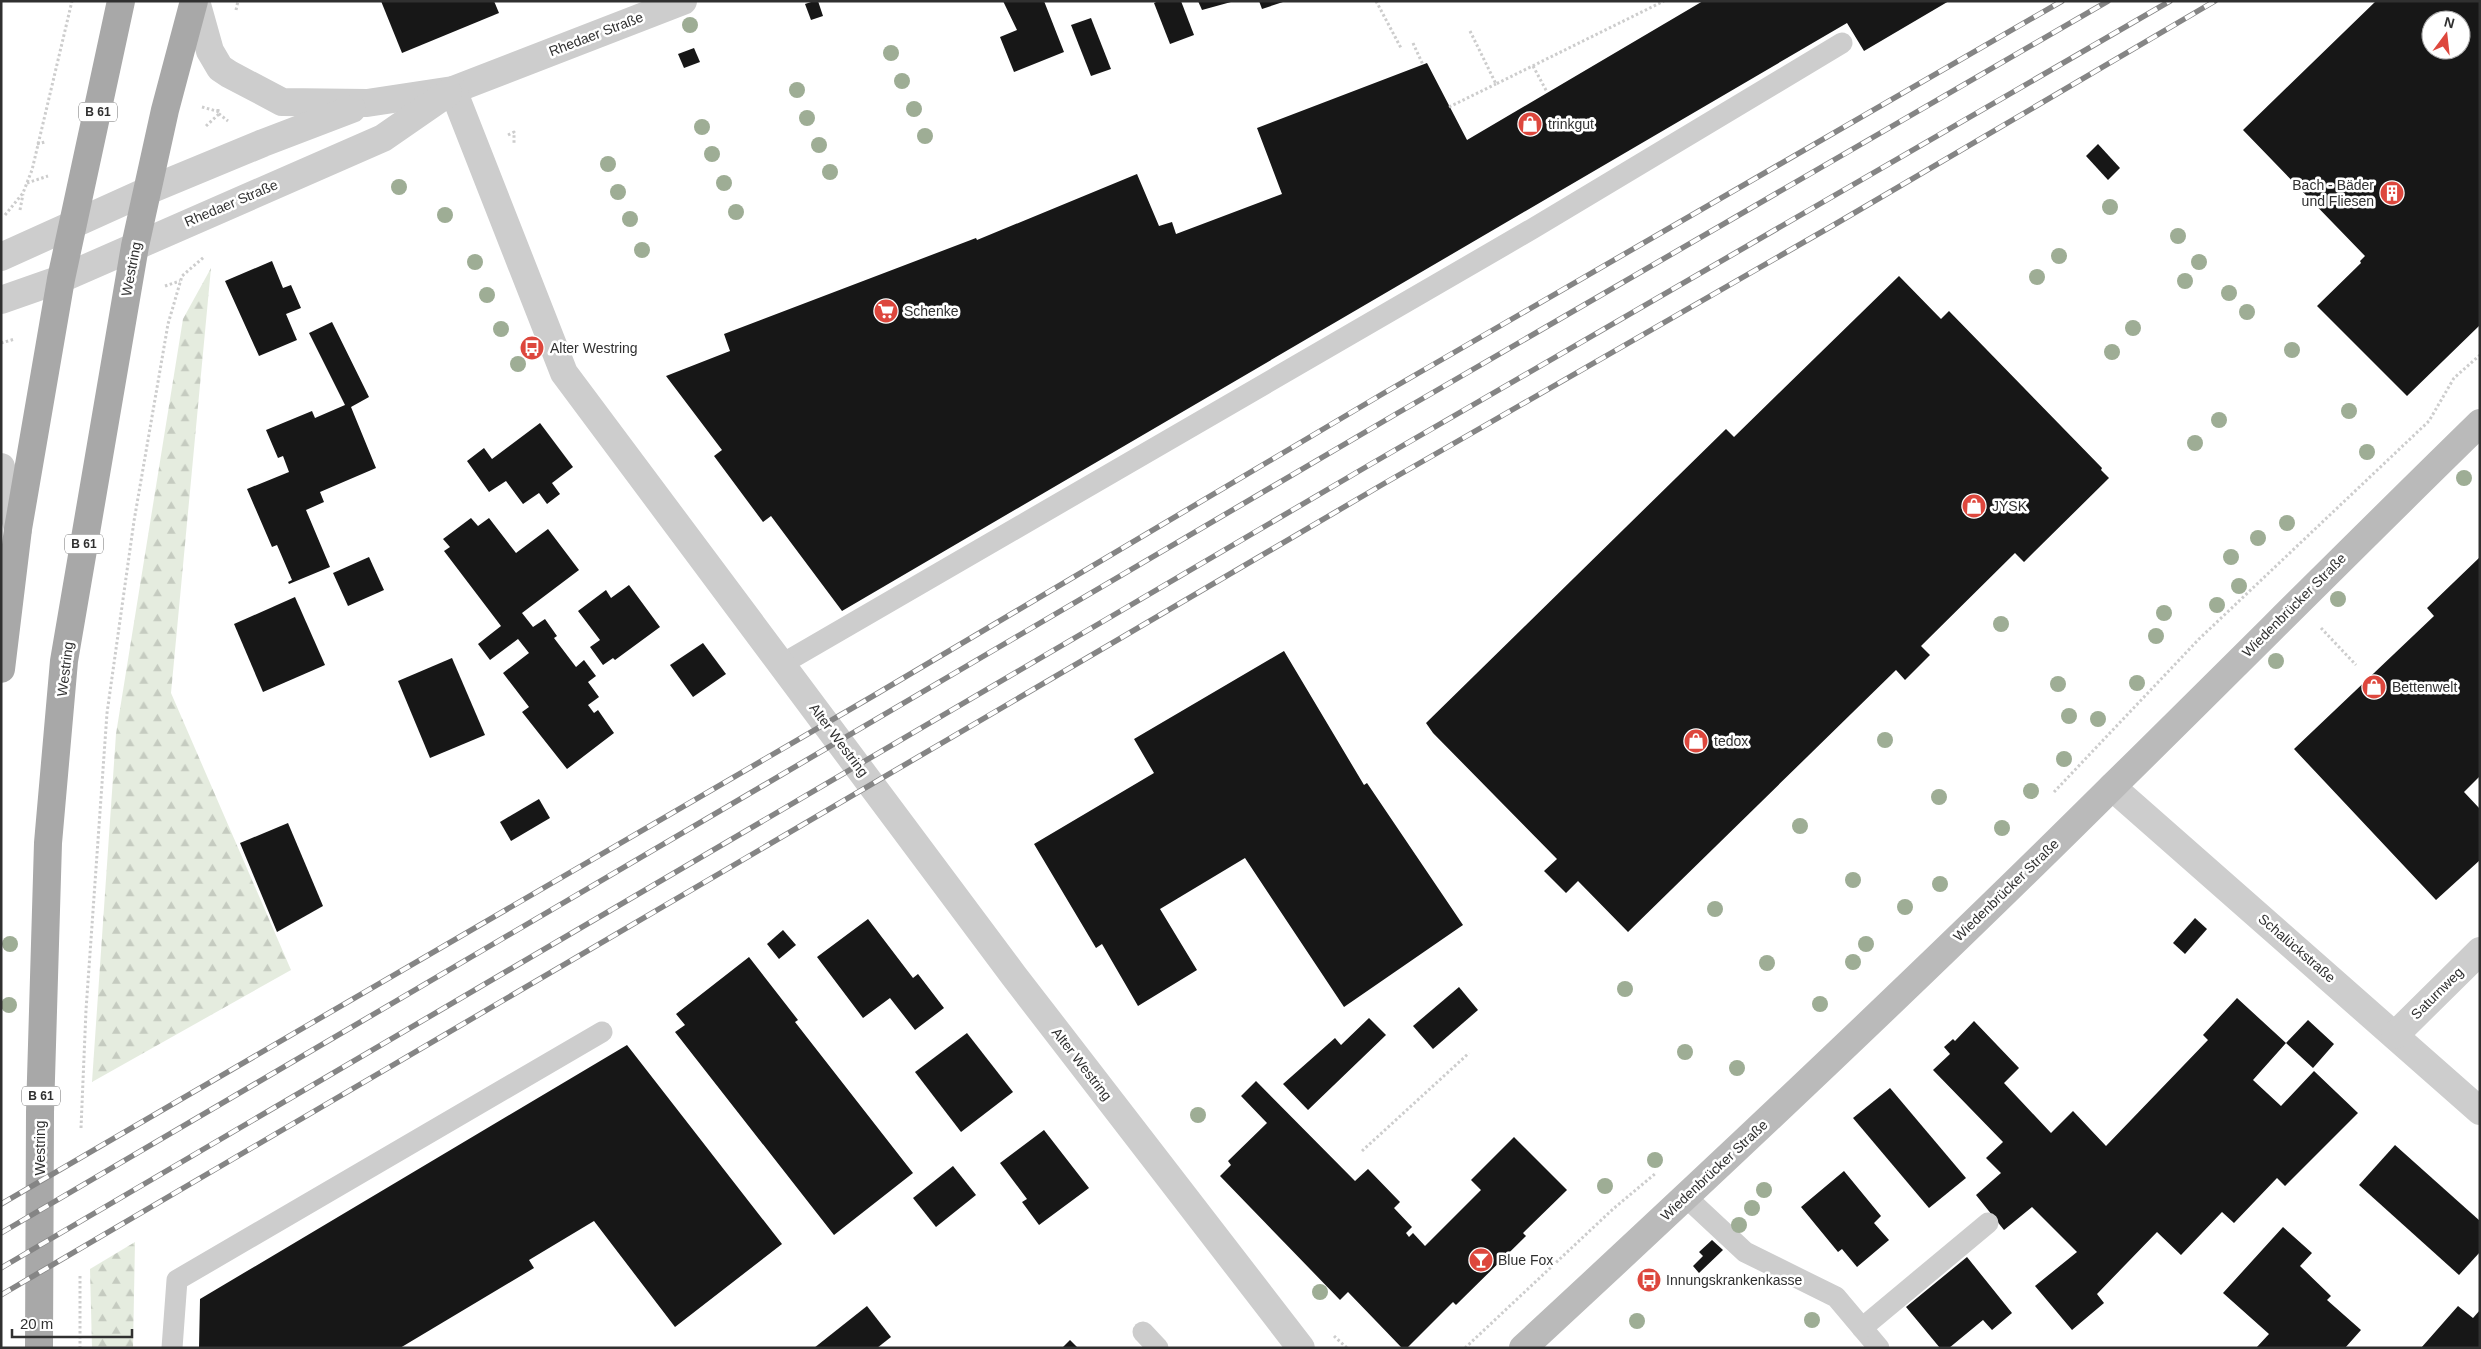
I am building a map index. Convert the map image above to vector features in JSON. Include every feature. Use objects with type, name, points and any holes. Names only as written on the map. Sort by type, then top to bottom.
[{"type":"main road","name":"B 61","points":[[1,669],[18,529],[61,278],[121,1]]},
{"type":"main road","name":"Westring","points":[[39,1348],[40,1112],[48,843],[64,661],[135,246],[165,110],[195,1]]},
{"type":"street","name":"Rhedaer Straße","points":[[195,1],[210,51],[220,68],[229,74],[282,102],[367,103],[453,90],[683,1]]},
{"type":"street","name":"Rhedaer Straße","points":[[1,300],[61,278],[383,138],[453,90]]},
{"type":"street","name":"Alter Westring","points":[[453,90],[564,373],[1019,983],[1301,1348]]},
{"type":"street","name":"Rhedaer Straße","points":[[1,256],[263,142],[367,103]]},
{"type":"street","name":"Wiedenbrücker Straße","points":[[1523,1348],[1686,1197],[2112,787],[2480,423]]},
{"type":"street","points":[[1,466],[18,529]]},
{"type":"street","name":"Schalückstraße","points":[[2112,787],[2480,1111]]},
{"type":"street","name":"Saturnweg","points":[[2395,1035],[2480,951]]},
{"type":"lane","points":[[782,664],[1524,234],[1842,43]]},
{"type":"lane","points":[[172,1348],[177,1280],[602,1032]]},
{"type":"lane","points":[[1686,1197],[1745,1252],[1836,1297],[1879,1348]]},
{"type":"lane","points":[[1862,1328],[1988,1224]]},
{"type":"lane","points":[[1143,1332],[1158,1348]]},
{"type":"path","points":[[20,211],[72,1]]},
{"type":"path","points":[[1376,1],[1401,48]]},
{"type":"path","points":[[1450,107],[1664,1]]},
{"type":"path","points":[[1470,31],[1496,84]]},
{"type":"path","points":[[1413,43],[1423,65]]},
{"type":"path","points":[[1533,66],[1548,92]]},
{"type":"path","points":[[206,126],[218,113]]},
{"type":"path","points":[[504,136],[514,132],[514,147]]},
{"type":"path","points":[[37,144],[45,142]]},
{"type":"path","points":[[27,183],[37,180]]},
{"type":"path","points":[[1,220],[23,193]]},
{"type":"path","points":[[81,1128],[86,1010],[107,713],[128,559],[168,324],[182,276],[206,255]]},
{"type":"path","points":[[2051,795],[2081,761],[2199,639],[2429,421],[2454,378],[2480,355]]},
{"type":"path","points":[[2321,627],[2356,665]]},
{"type":"path","points":[[1362,1151],[1469,1054]]},
{"type":"path","points":[[1465,1348],[1613,1209],[1663,1167]]},
{"type":"path","points":[[80,1276],[80,1348]]},
{"type":"green space","points":[[211,268],[171,693],[291,970],[92,1082],[116,734],[183,319]]},
{"type":"green space","points":[[135,1242],[133,1348],[92,1348],[90,1269]]},
{"type":"building","points":[[381,1],[494,1],[499,13],[402,53]]},
{"type":"building","points":[[818,1],[823,16],[811,20],[805,4]]},
{"type":"building","points":[[1003,1],[1044,1],[1064,52],[1014,72],[1000,37],[1017,30]]},
{"type":"building","points":[[1158,1],[1181,1],[1194,35],[1170,44],[1154,3]]},
{"type":"building","points":[[1198,1],[1231,1],[1231,2],[1202,10]]},
{"type":"building","points":[[1259,1],[1283,1],[1283,2],[1262,9]]},
{"type":"building","points":[[1703,1],[1949,1],[1864,51],[1847,23],[842,611],[771,516],[763,522],[714,456],[722,450],[666,376],[730,351],[724,334],[976,238],[977,240],[1137,174],[1159,226],[1172,222],[1176,234],[1282,194],[1257,128],[1427,63],[1467,140]]},
{"type":"building","name":"Bach - Bäder und Fliesen","points":[[2376,1],[2480,1],[2480,325],[2407,396],[2317,306],[2361,263],[2360,261],[2365,256],[2243,130]]},
{"type":"building","points":[[1091,18],[1111,69],[1091,76],[1071,25]]},
{"type":"building","points":[[694,48],[700,62],[684,68],[678,54]]},
{"type":"building","points":[[2098,144],[2120,168],[2108,180],[2086,156]]},
{"type":"building","points":[[272,261],[283,288],[291,285],[301,308],[286,314],[297,340],[259,356],[225,281]]},
{"type":"building","points":[[1899,276],[1941,319],[1949,311],[2102,468],[2101,470],[2109,478],[2024,562],[2015,553],[1921,646],[1930,655],[1905,680],[1896,670],[1628,932],[1578,881],[1566,893],[1544,871],[1557,859],[1433,733],[1426,723],[1726,429],[1734,437]]},
{"type":"building","points":[[332,322],[369,397],[351,407],[376,468],[320,492],[324,502],[306,510],[330,567],[289,584],[288,582],[292,580],[277,545],[272,547],[247,489],[289,472],[283,456],[278,458],[266,430],[312,411],[315,418],[345,405],[309,333]]},
{"type":"building","points":[[540,423],[573,467],[552,483],[560,494],[547,504],[539,493],[523,504],[506,481],[489,492],[467,461],[484,448],[492,459]]},
{"type":"building","points":[[471,518],[478,526],[489,518],[516,553],[548,529],[579,570],[522,613],[533,627],[545,619],[557,636],[554,638],[576,667],[584,660],[596,676],[588,682],[599,697],[588,705],[594,713],[598,710],[614,733],[567,769],[522,712],[529,707],[503,673],[529,653],[518,639],[490,660],[478,644],[501,626],[444,551],[450,547],[443,539]]},
{"type":"building","points":[[369,557],[384,590],[348,606],[333,573]]},
{"type":"building","points":[[2480,557],[2480,776],[2464,792],[2480,809],[2480,860],[2436,900],[2294,749],[2434,616],[2427,608]]},
{"type":"building","points":[[629,585],[660,627],[615,660],[613,658],[603,665],[590,647],[600,640],[578,611],[606,590],[611,598]]},
{"type":"building","points":[[295,597],[325,665],[263,692],[234,624]]},
{"type":"building","points":[[703,643],[726,674],[693,697],[670,665]]},
{"type":"building","points":[[1284,651],[1364,785],[1367,783],[1463,925],[1344,1007],[1245,858],[1160,909],[1197,970],[1138,1006],[1102,944],[1096,948],[1034,844],[1154,773],[1134,739]]},
{"type":"building","points":[[452,658],[485,735],[430,758],[398,681]]},
{"type":"building","points":[[539,799],[550,818],[511,841],[500,822]]},
{"type":"building","points":[[288,823],[323,906],[277,932],[240,843]]},
{"type":"building","points":[[2195,918],[2207,929],[2185,954],[2173,943]]},
{"type":"building","points":[[868,919],[913,978],[918,974],[944,1008],[915,1030],[890,998],[863,1018],[817,957]]},
{"type":"building","points":[[783,930],[796,945],[779,959],[767,944]]},
{"type":"building","points":[[749,957],[798,1020],[795,1022],[913,1173],[834,1235],[675,1032],[685,1025],[676,1014]]},
{"type":"building","points":[[1459,987],[1478,1010],[1433,1049],[1413,1026]]},
{"type":"building","points":[[2237,998],[2286,1043],[2253,1080],[2281,1106],[2314,1071],[2358,1113],[2285,1186],[2277,1178],[2234,1223],[2222,1212],[2181,1255],[2157,1232],[2097,1294],[2104,1303],[2072,1330],[2035,1286],[2077,1252],[2032,1207],[2004,1230],[1976,1195],[2001,1173],[1986,1158],[2003,1142],[1933,1070],[1950,1054],[1944,1047],[1953,1039],[1955,1041],[1974,1021],[2019,1068],[2004,1083],[2051,1133],[2073,1111],[2106,1146],[2208,1040],[2203,1035]]},
{"type":"building","points":[[1369,1018],[1386,1035],[1308,1110],[1283,1084],[1335,1038],[1341,1045]]},
{"type":"building","points":[[2308,1020],[2334,1044],[2313,1068],[2286,1043]]},
{"type":"building","points":[[967,1033],[1013,1092],[961,1132],[915,1072]]},
{"type":"building","points":[[627,1045],[782,1244],[675,1327],[594,1221],[529,1260],[534,1268],[400,1348],[199,1348],[200,1299]]},
{"type":"building","points":[[1256,1081],[1355,1181],[1368,1169],[1400,1202],[1394,1208],[1412,1227],[1406,1233],[1409,1237],[1413,1233],[1425,1246],[1481,1190],[1471,1180],[1514,1137],[1567,1190],[1523,1233],[1526,1236],[1456,1305],[1453,1302],[1407,1348],[1402,1348],[1348,1292],[1340,1300],[1220,1176],[1231,1165],[1228,1161],[1267,1123],[1241,1096]]},
{"type":"building","points":[[1890,1088],[1966,1178],[1929,1208],[1853,1118]]},
{"type":"building","points":[[1044,1130],[1089,1188],[1039,1225],[1022,1202],[1027,1199],[1000,1163]]},
{"type":"building","points":[[2395,1145],[2480,1221],[2480,1252],[2459,1275],[2359,1185]]},
{"type":"building","points":[[953,1166],[976,1195],[936,1227],[913,1198]]},
{"type":"building","points":[[1844,1171],[1881,1216],[1874,1223],[1889,1240],[1857,1267],[1842,1249],[1838,1252],[1801,1207]]},
{"type":"building","points":[[2283,1227],[2312,1253],[2300,1266],[2331,1296],[2327,1300],[2361,1330],[2345,1348],[2256,1348],[2269,1334],[2223,1293]]},
{"type":"building","points":[[1712,1240],[1723,1250],[1699,1273],[1693,1266],[1703,1256],[1699,1252]]},
{"type":"building","points":[[1967,1257],[2012,1313],[1992,1330],[1983,1320],[1949,1348],[1940,1348],[1906,1307]]},
{"type":"building","points":[[867,1306],[891,1337],[877,1348],[814,1348]]},
{"type":"building","points":[[2458,1306],[2473,1318],[2480,1310],[2480,1348],[2421,1348]]},
{"type":"building","points":[[1070,1340],[1078,1348],[1062,1348]]},
{"type":"railway","points":[[1,1204],[873,696],[1384,393],[2062,1]]},
{"type":"railway","points":[[1,1233],[1396,414],[2108,1]]},
{"type":"railway","points":[[1,1268],[1371,464],[2170,1]]},
{"type":"railway","points":[[1,1295],[1385,483],[1832,226],[2215,1]]},
{"type":"place","name":"trinkgut","points":[[1530,124]]},
{"type":"place","name":"Bach - Bäder und Fliesen","points":[[2392,193]]},
{"type":"place","name":"Schenke","points":[[886,311]]},
{"type":"place","name":"Alter Westring","points":[[532,348]]},
{"type":"place","name":"JYSK","points":[[1974,506]]},
{"type":"place","name":"Bettenwelt","points":[[2374,687]]},
{"type":"place","name":"tedox","points":[[1696,741]]},
{"type":"place","name":"Blue Fox","points":[[1481,1260]]},
{"type":"place","name":"Innungskrankenkasse","points":[[1649,1280]]}]
